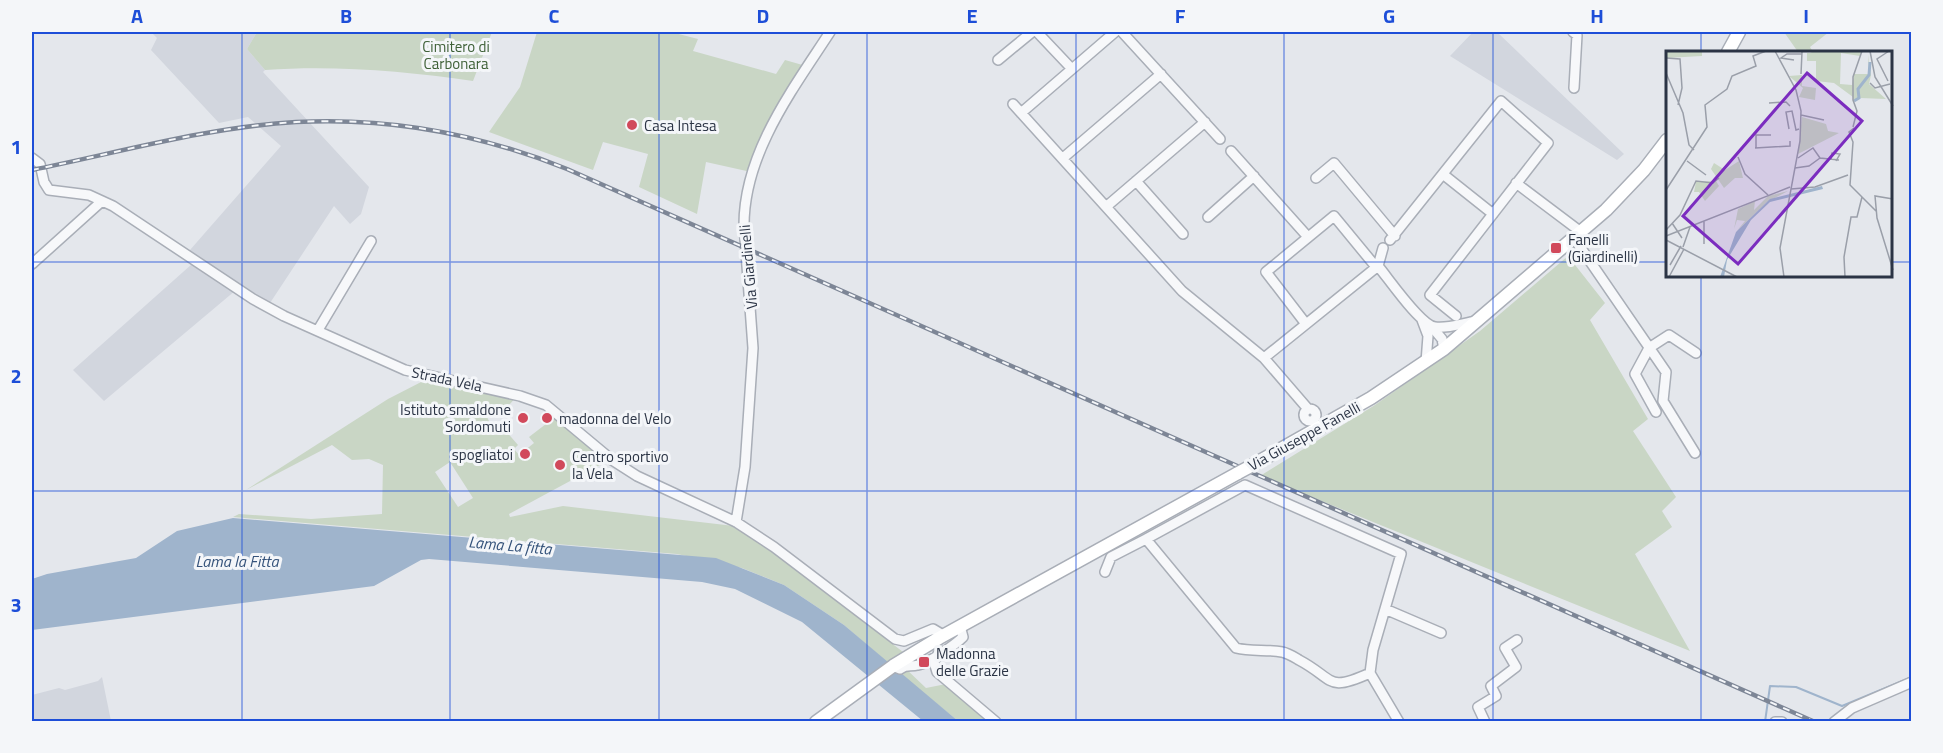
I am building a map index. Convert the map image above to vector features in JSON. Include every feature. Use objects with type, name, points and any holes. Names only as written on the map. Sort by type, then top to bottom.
[{"type":"main road","points":[[1729,51],[1739,32]]},
{"type":"main road","name":"Via Giuseppe Fanelli","points":[[816,722],[893,666],[943,635],[1329,423],[1426,362],[1578,235],[1632,184],[1666,141]]},
{"type":"street","name":"Via Giardinelli","points":[[736,522],[745,467],[753,348],[744,225],[745,205],[750,180],[773,123],[830,32]]},
{"type":"street","points":[[998,60],[1032,32]]},
{"type":"street","points":[[1037,32],[1072,69]]},
{"type":"street","points":[[1022,113],[1115,32]]},
{"type":"street","points":[[1022,113],[1115,32]]},
{"type":"street","points":[[1122,32],[1220,139]]},
{"type":"street","points":[[1573,32],[1577,35],[1574,88]]},
{"type":"street","points":[[1063,158],[1161,74]]},
{"type":"street","points":[[1316,178],[1334,163],[1393,238],[1501,101],[1548,143],[1430,295],[1456,316]]},
{"type":"street","points":[[1013,104],[1184,293],[1264,358],[1308,409]]},
{"type":"street","points":[[1107,206],[1205,122]]},
{"type":"street","points":[[1231,151],[1308,237]]},
{"type":"street","name":"Strada Vela","points":[[32,158],[42,168],[44,182],[49,190],[75,192],[102,201],[141,223],[253,299],[284,316],[405,370],[520,396],[546,405],[637,476],[736,522],[774,547],[895,639],[904,641],[933,629],[943,635]]},
{"type":"street","points":[[1444,175],[1493,214]]},
{"type":"street","points":[[1208,217],[1254,176]]},
{"type":"street","points":[[1136,181],[1183,234]]},
{"type":"street","points":[[1516,183],[1578,235],[1666,372],[1663,401],[1695,453]]},
{"type":"street","points":[[32,264],[102,201]]},
{"type":"street","points":[[1306,324],[1266,272],[1334,216],[1430,332],[1442,339],[1444,349]]},
{"type":"street","points":[[318,330],[371,241]]},
{"type":"street","points":[[1264,358],[1377,267],[1383,249]]},
{"type":"street","points":[[1430,332],[1477,321]]},
{"type":"street","points":[[1426,362],[1430,332]]},
{"type":"street","points":[[1656,412],[1635,374],[1649,348],[1669,335],[1696,353]]},
{"type":"street","points":[[1105,572],[1111,558],[1245,485],[1401,554],[1370,673],[1399,722]]},
{"type":"street","points":[[1146,539],[1236,648],[1248,651],[1284,652],[1307,664],[1333,684],[1346,684],[1370,673]]},
{"type":"street","points":[[1385,609],[1441,633]]},
{"type":"street","points":[[893,666],[900,669],[909,664],[919,665],[938,654],[963,637],[960,626]]},
{"type":"street","points":[[1485,722],[1478,707],[1496,696],[1491,686],[1516,667],[1505,648],[1517,640]]},
{"type":"street","points":[[938,654],[934,662],[937,672],[996,722]]},
{"type":"street","points":[[1834,722],[1852,708],[1911,682]]},
{"type":"street","points":[[1775,722],[1782,722]]},
{"type":"shaded area","points":[[151,32],[257,32],[247,49],[265,70],[263,72],[369,187],[361,214],[350,224],[334,206],[270,303],[242,285],[104,401],[73,370],[192,264],[190,250],[281,146],[248,117],[219,123],[151,50],[157,38]]},
{"type":"shaded area","points":[[1473,32],[1497,32],[1624,154],[1617,160],[1450,56]]},
{"type":"shaded area","points":[[102,677],[111,721],[32,721],[32,695],[59,688],[65,690],[98,681]]},
{"type":"green space","name":"Cimitero di Carbonara","points":[[257,32],[492,32],[473,81],[369,70],[317,68],[265,70],[247,49]]},
{"type":"green space","name":"Casa Intesa","points":[[537,32],[671,32],[698,39],[693,51],[776,74],[785,60],[806,66],[751,172],[706,162],[697,214],[639,187],[648,154],[603,142],[593,170],[489,132],[520,87]]},
{"type":"green space","points":[[1784,32],[1829,32],[1810,47],[1812,51],[1797,51]]},
{"type":"green space","points":[[1568,256],[1605,303],[1590,320],[1648,419],[1633,431],[1676,497],[1662,511],[1672,527],[1635,554],[1690,651],[1260,476],[1375,405],[1480,331]]},
{"type":"green space","points":[[427,379],[517,396],[502,413],[497,407],[487,417],[490,423],[497,421],[518,445],[514,449],[519,455],[534,443],[529,437],[555,417],[609,460],[509,514],[510,517],[563,506],[734,526],[775,553],[903,652],[888,663],[844,625],[784,585],[742,568],[677,554],[233,517],[239,514],[311,519],[382,514],[383,465],[369,459],[352,460],[332,445],[246,490],[388,399]],"holes":[[[450,462],[473,498],[458,507],[435,472]]]},
{"type":"green space","points":[[905,668],[926,688],[946,684],[990,721],[958,721],[898,672]]},
{"type":"water","name":"Lama la Fitta","points":[[233,518],[716,558],[784,585],[844,625],[958,721],[923,721],[802,622],[735,589],[702,582],[429,559],[421,560],[374,586],[32,630],[32,579],[47,574],[136,558],[177,531]]},
{"type":"waterway","name":"Lama La fitta","points":[[1765,722],[1770,686],[1796,687],[1842,706],[1912,677]]},
{"type":"railway","points":[[32,170],[196,135],[296,122],[331,121],[400,125],[468,137],[501,146],[567,169],[1815,722]]},
{"type":"place","name":"Casa Intesa","points":[[632,125]]},
{"type":"place","name":"Fanelli (Giardinelli)","points":[[1556,248]]},
{"type":"place","name":"Istituto smaldone Sordomuti","points":[[523,418]]},
{"type":"place","name":"madonna del Velo","points":[[547,418]]},
{"type":"place","name":"spogliatoi","points":[[525,454]]},
{"type":"place","name":"Centro sportivo la Vela","points":[[560,465]]},
{"type":"place","name":"Madonna delle Grazie","points":[[924,662]]}]
